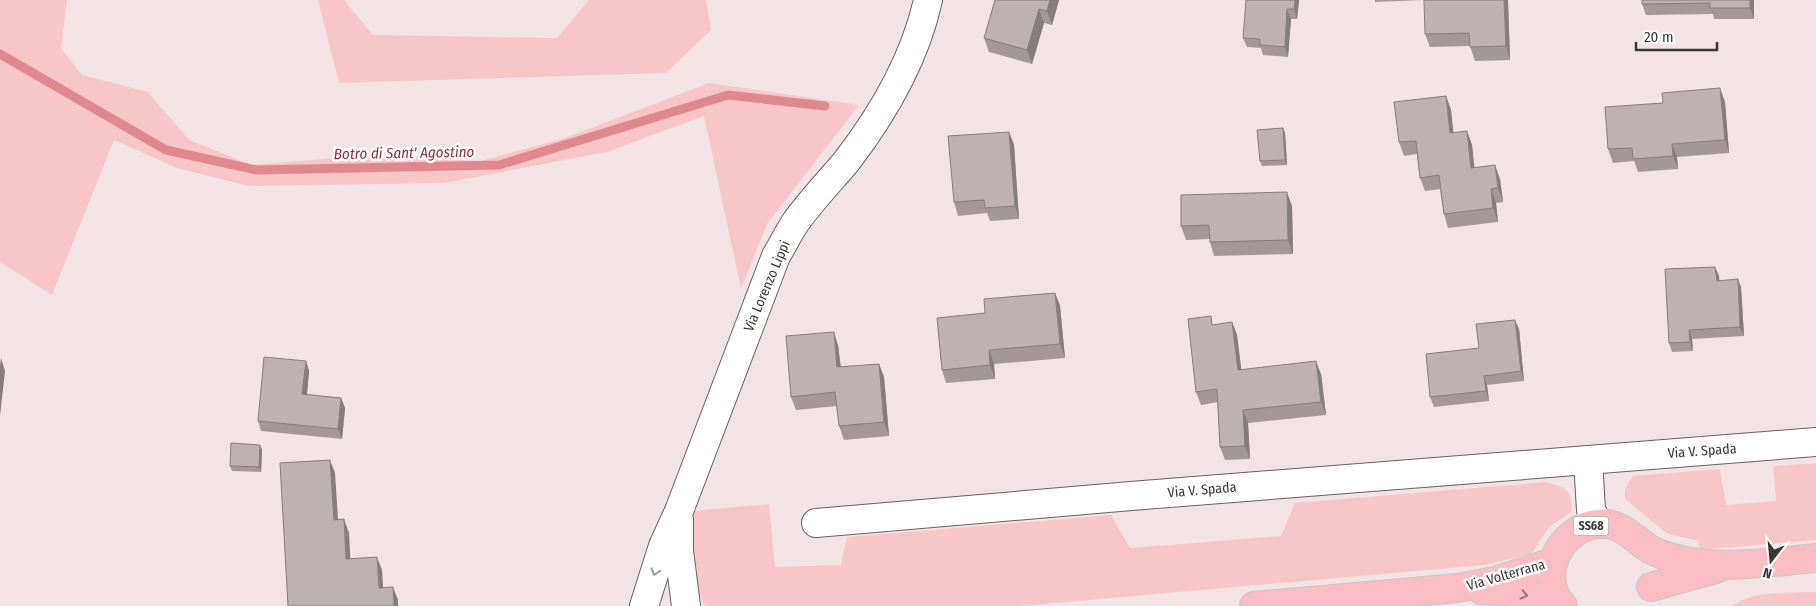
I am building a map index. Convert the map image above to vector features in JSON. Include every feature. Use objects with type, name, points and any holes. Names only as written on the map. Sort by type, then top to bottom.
[{"type":"main road","name":"SS68","points":[[1598,524],[1610,524],[1621,528],[1632,534],[1650,549],[1672,558],[1694,562],[1727,566],[1816,558]]},
{"type":"main road","name":"Via Volterrana","points":[[1561,605],[1554,590],[1551,576],[1553,562],[1559,548],[1569,536],[1583,528],[1598,524]]},
{"type":"main road","name":"SS68","points":[[1640,542],[1651,563],[1652,575],[1645,596]]},
{"type":"main road","name":"Via Volterrana","points":[[1254,606],[1458,588],[1494,581],[1553,562]]},
{"type":"main road","name":"SS68","points":[[1645,596],[1727,566]]},
{"type":"main road","name":"Via Volterrana","points":[[1458,588],[1505,591],[1561,605]]},
{"type":"street","name":"Via Lorenzo Lippi","points":[[644,606],[663,546],[679,510],[776,256],[795,224],[883,110],[906,64],[928,0]]},
{"type":"street","name":"Via V. Spada","points":[[816,523],[1816,442]]},
{"type":"street","points":[[1588,460],[1591,510],[1598,524]]},
{"type":"street","name":"Via Lorenzo Lippi","points":[[679,510],[679,551],[686,606]]},
{"type":"shaded area","points":[[0,0],[67,0],[61,48],[82,75],[148,92],[189,140],[252,165],[372,155],[481,161],[565,138],[709,83],[859,105],[767,224],[741,289],[704,116],[607,152],[444,183],[249,186],[177,168],[114,140],[52,295],[0,262]]},
{"type":"shaded area","points":[[318,0],[344,0],[373,35],[557,38],[589,0],[706,0],[711,30],[666,73],[339,83]]},
{"type":"shaded area","points":[[1816,463],[1816,540],[1700,550],[1698,541],[1667,533],[1625,497],[1628,483],[1633,476],[1720,469],[1726,505],[1776,501],[1773,466]]},
{"type":"shaded area","points":[[1546,482],[1567,491],[1571,498],[1571,512],[1550,526],[1531,554],[1484,565],[1021,606],[706,606],[697,587],[692,561],[693,511],[769,504],[775,567],[841,565],[847,537],[1111,515],[1130,548],[1281,536],[1295,503]]},
{"type":"shaded area","points":[[1816,592],[1816,606],[1733,606],[1750,597],[1761,595]]},
{"type":"building","points":[[995,0],[1050,0],[1047,11],[1039,9],[1027,50],[984,38]]},
{"type":"building","points":[[1246,0],[1295,0],[1294,9],[1287,9],[1285,47],[1260,45],[1260,39],[1243,38]]},
{"type":"building","points":[[1424,0],[1504,0],[1506,46],[1470,47],[1469,33],[1425,34]]},
{"type":"building","points":[[1642,0],[1750,0],[1750,8],[1710,8],[1710,3],[1642,4]]},
{"type":"building","points":[[1720,88],[1725,140],[1672,144],[1673,156],[1633,159],[1632,148],[1608,149],[1605,107],[1663,103],[1662,93]]},
{"type":"building","points":[[1446,96],[1450,133],[1467,131],[1471,168],[1495,165],[1498,188],[1491,189],[1493,208],[1444,214],[1439,175],[1420,178],[1416,141],[1399,142],[1394,102]]},
{"type":"building","points":[[1283,128],[1285,160],[1260,161],[1257,130]]},
{"type":"building","points":[[1009,132],[1015,206],[985,208],[984,200],[954,202],[948,136]]},
{"type":"building","points":[[1287,192],[1288,240],[1210,242],[1209,225],[1181,226],[1181,195]]},
{"type":"building","points":[[1715,267],[1717,281],[1738,279],[1740,327],[1689,330],[1690,342],[1669,343],[1665,269]]},
{"type":"building","points":[[1055,293],[1060,344],[989,350],[990,365],[942,370],[937,318],[985,313],[984,299]]},
{"type":"building","points":[[1211,316],[1212,325],[1232,322],[1238,370],[1316,361],[1321,402],[1243,410],[1245,446],[1220,447],[1217,389],[1196,392],[1188,319]]},
{"type":"building","points":[[1515,320],[1521,371],[1484,376],[1486,391],[1430,397],[1426,354],[1479,348],[1476,324]]},
{"type":"building","points":[[834,332],[837,367],[879,364],[884,422],[839,426],[835,392],[791,397],[786,336]]},
{"type":"building","points":[[264,357],[306,361],[302,394],[341,398],[338,429],[258,421]]},
{"type":"building","points":[[231,443],[260,445],[259,467],[230,466]]},
{"type":"building","points":[[330,460],[334,520],[344,519],[346,559],[377,557],[379,588],[393,587],[394,606],[288,606],[280,463]]},
{"type":"waterway","name":"Botro di Sant' Agostino","points":[[0,54],[166,150],[257,170],[499,165],[728,95],[825,106]]}]
